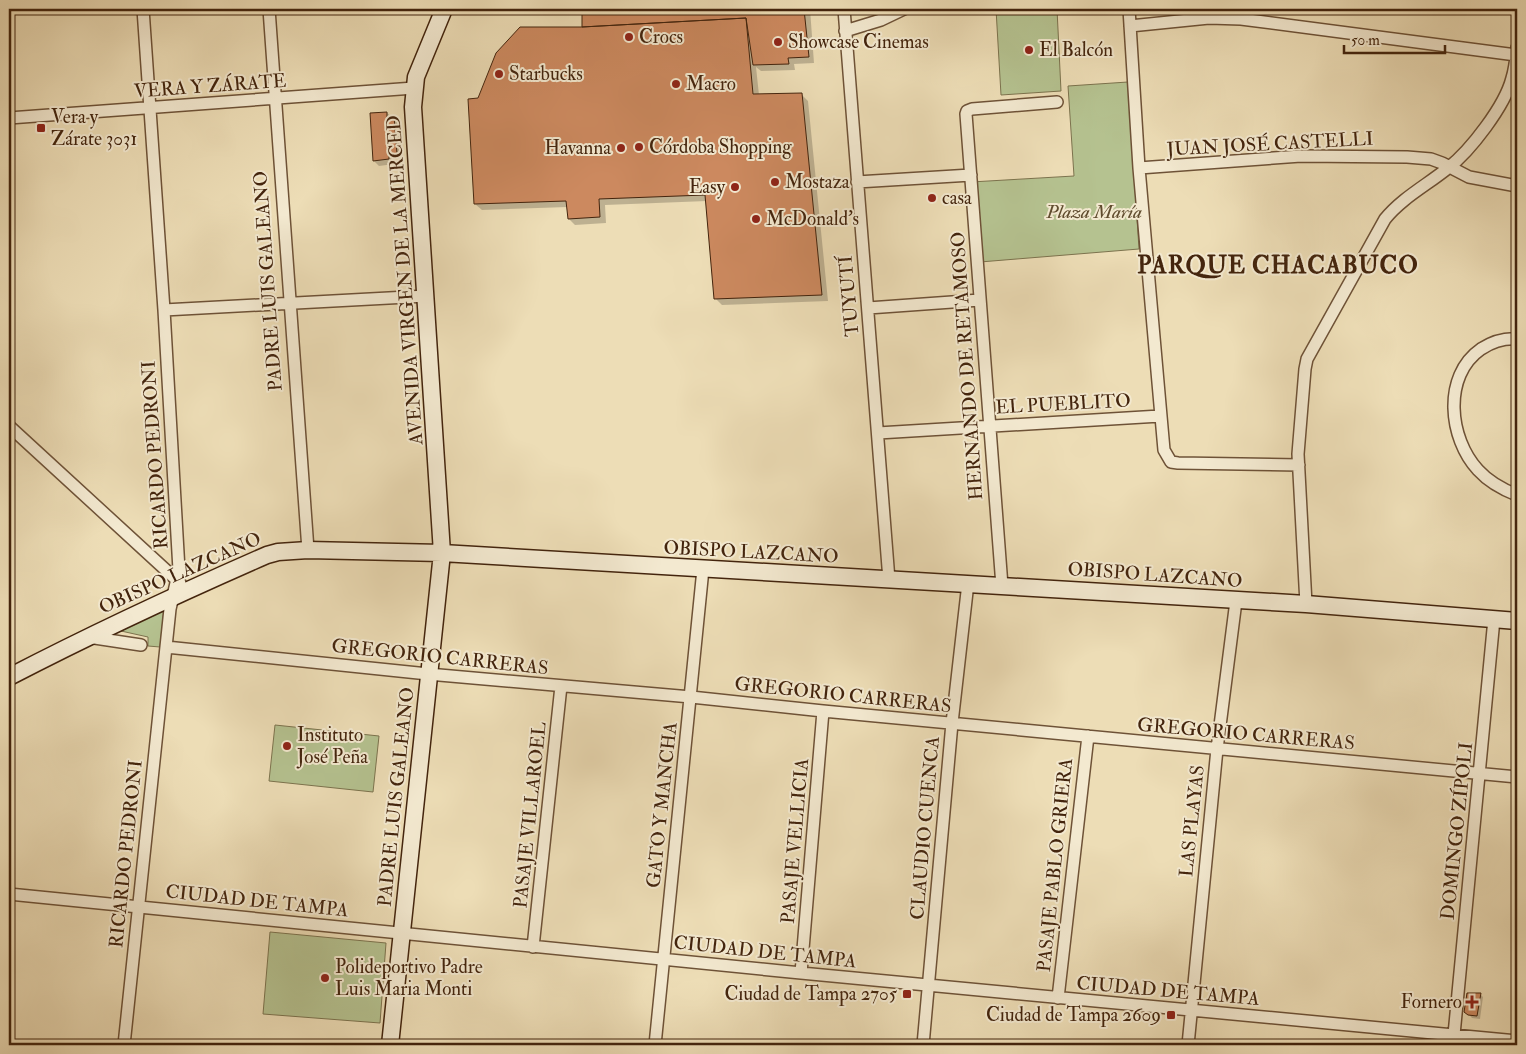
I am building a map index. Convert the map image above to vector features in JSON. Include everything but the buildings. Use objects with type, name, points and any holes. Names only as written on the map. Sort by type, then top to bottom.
[{"type":"main road","name":"AVENIDA VIRGEN DE LA MERCED","points":[[442,553],[413,107],[414,88],[420,64],[444,9]]},
{"type":"main road","name":"OBISPO LAZCANO","points":[[9,677],[178,589],[267,555],[278,552],[308,550],[442,553],[1306,604],[1517,621]]},
{"type":"main road","name":"PADRE LUIS GALEANO","points":[[390,1045],[442,553]]},
{"type":"street","name":"RICARDO PEDRONI","points":[[124,1045],[166,647],[178,589],[179,570],[164,310],[143,9]]},
{"type":"street","name":"PADRE LUIS GALEANO","points":[[269,9],[308,550]]},
{"type":"street","name":"TUYUTÍ","points":[[844,9],[890,580]]},
{"type":"street","points":[[845,31],[881,20],[904,9]]},
{"type":"street","points":[[1129,9],[1140,168],[1164,450],[1171,462],[1178,463],[1299,465]]},
{"type":"street","points":[[1130,26],[1209,18],[1240,18],[1517,51],[1512,78],[1505,97],[1483,129],[1449,167],[1400,203],[1385,219],[1314,346],[1305,369],[1299,465],[1306,604]]},
{"type":"street","name":"VERA Y ZÁRATE","points":[[9,118],[414,88]]},
{"type":"street","name":"HERNANDO DE RETAMOSO","points":[[1002,586],[966,114],[967,111],[972,109],[1057,102]]},
{"type":"street","name":"JUAN JOSÉ CASTELLI","points":[[1140,168],[1301,156],[1387,156],[1424,158],[1469,177],[1517,186]]},
{"type":"street","points":[[858,182],[971,175]]},
{"type":"street","points":[[164,310],[426,296]]},
{"type":"street","points":[[868,308],[980,300]]},
{"type":"street","points":[[1517,339],[1497,341],[1476,353],[1467,362],[1457,383],[1454,396],[1459,434],[1470,458],[1478,470],[1517,495]]},
{"type":"street","name":"EL PUEBLITO","points":[[878,433],[1160,416]]},
{"type":"street","points":[[9,426],[178,589]]},
{"type":"street","name":"GATO Y MANCHA","points":[[655,1045],[703,569]]},
{"type":"street","name":"CLAUDIO CUENCA","points":[[923,1045],[952,724],[968,584]]},
{"type":"street","name":"LAS PLAYAS","points":[[1188,1045],[1217,749],[1236,601]]},
{"type":"street","name":"DOMINGO ZÍPOLI","points":[[1454,1040],[1494,619]]},
{"type":"street","points":[[86,637],[141,645]]},
{"type":"street","name":"GREGORIO CARRERAS","points":[[166,647],[428,674],[690,697],[952,724],[1517,777]]},
{"type":"street","name":"PASAJE VILLAROEL","points":[[533,947],[561,686]]},
{"type":"street","name":"PASAJE VELLICIA","points":[[801,973],[823,711]]},
{"type":"street","name":"PASAJE PABLO GRIERA","points":[[1058,998],[1088,736]]},
{"type":"street","name":"CIUDAD DE TAMPA","points":[[9,894],[1191,1011],[1454,1040],[1517,1041]]},
{"type":"green space","name":"El Balcón","points":[[996,9],[1057,9],[1061,91],[1001,95]]},
{"type":"green space","name":"Plaza María","points":[[1128,82],[1139,249],[980,262],[971,182],[1074,176],[1068,86]]},
{"type":"green space","points":[[164,609],[160,647],[148,646],[148,637],[121,631]]},
{"type":"green space","points":[[275,725],[379,736],[373,792],[269,781]]},
{"type":"green space","name":"Polideportivo Padre Luis Maria Monti","points":[[270,932],[386,943],[380,1023],[263,1014]]},
{"type":"place","name":"Crocs","points":[[629,37]]},
{"type":"place","name":"Showcase Cinemas","points":[[778,42]]},
{"type":"place","name":"El Balcón","points":[[1029,50]]},
{"type":"place","name":"Starbucks","points":[[499,74]]},
{"type":"place","name":"Macro","points":[[676,84]]},
{"type":"place","name":"Vera y Zárate 3031","points":[[41,128]]},
{"type":"place","name":"Córdoba Shopping","points":[[639,147]]},
{"type":"place","name":"Havanna","points":[[621,148]]},
{"type":"place","name":"Mostaza","points":[[775,182]]},
{"type":"place","name":"Easy","points":[[735,187]]},
{"type":"place","name":"casa","points":[[932,198]]},
{"type":"place","name":"McDonald's","points":[[756,219]]},
{"type":"place","name":"Instituto José Peña","points":[[287,746]]},
{"type":"place","name":"Polideportivo Padre Luis Maria Monti","points":[[325,978]]},
{"type":"place","name":"Ciudad de Tampa 2705","points":[[907,994]]},
{"type":"place","name":"Fornero","points":[[1472,1002]]},
{"type":"place","name":"Ciudad de Tampa 2609","points":[[1171,1015]]},
{"type":"district","name":"PARQUE CHACABUCO","points":[[1278,265]]}]
